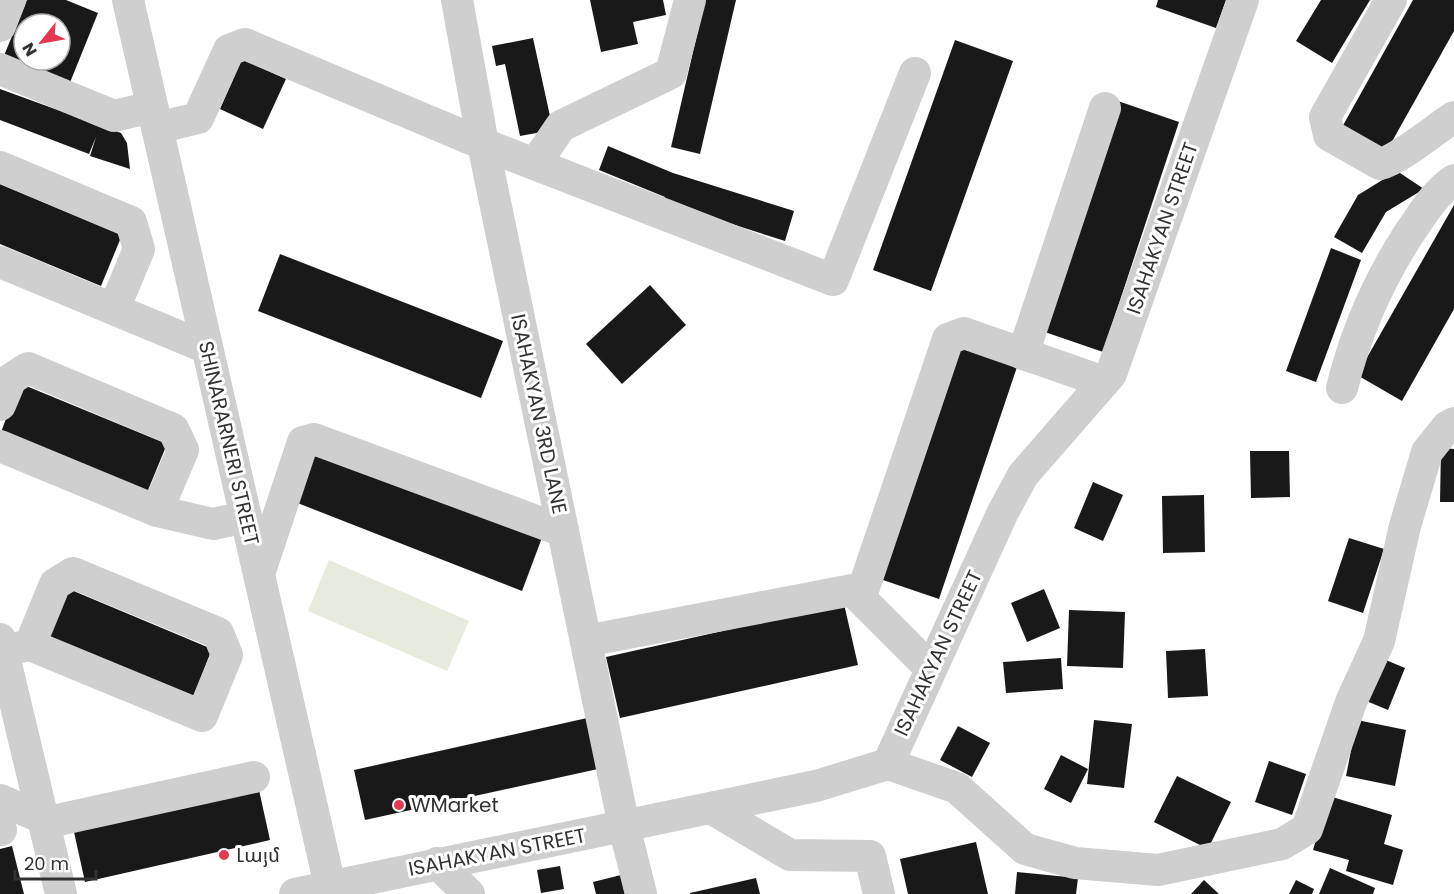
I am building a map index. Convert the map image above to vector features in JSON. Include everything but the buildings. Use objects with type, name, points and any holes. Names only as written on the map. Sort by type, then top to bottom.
[{"type":"street","points":[[0,26],[10,0]]},
{"type":"street","name":"SHINARARNERI STREET","points":[[128,0],[330,886]]},
{"type":"street","name":"ISAHAKYAN 3RD LANE","points":[[457,0],[483,144],[640,894]]},
{"type":"street","points":[[535,164],[561,126],[671,73],[690,0]]},
{"type":"street","name":"ISAHAKYAN STREET","points":[[295,894],[816,786],[888,764],[1023,475],[1111,374],[1243,0]]},
{"type":"street","points":[[1391,0],[1325,117],[1329,135],[1380,164],[1394,160],[1414,143],[1454,117]]},
{"type":"street","points":[[0,69],[114,116],[198,118],[229,50],[245,44],[483,144],[833,279],[915,73]]},
{"type":"street","points":[[1023,354],[1104,108]]},
{"type":"street","points":[[0,167],[131,222],[139,249],[114,309]]},
{"type":"street","points":[[1342,387],[1353,340],[1386,269],[1437,193],[1454,180]]},
{"type":"street","points":[[0,262],[207,348]]},
{"type":"street","points":[[861,596],[948,339],[964,333],[1104,382]]},
{"type":"street","points":[[0,405],[11,379],[28,368],[173,429],[183,450],[157,511]]},
{"type":"street","points":[[888,764],[957,788],[1025,849],[1152,882],[1282,844],[1307,829],[1351,702],[1379,642],[1405,525],[1427,452],[1447,427],[1454,423]]},
{"type":"street","points":[[259,574],[303,442],[314,439],[563,531]]},
{"type":"street","points":[[0,446],[157,511],[213,524],[246,517]]},
{"type":"street","points":[[11,645],[202,716],[227,655],[218,633],[72,573],[55,584],[11,645],[44,821],[61,894]]},
{"type":"street","points":[[586,641],[852,590],[861,596],[931,669]]},
{"type":"street","points":[[0,820],[44,821],[254,777]]},
{"type":"street","points":[[711,808],[790,855],[870,856],[879,894]]},
{"type":"street","points":[[437,863],[469,894]]},
{"type":"shaded area","points":[[329,560],[469,621],[447,671],[308,611]]},
{"type":"place","name":"WMarket","points":[[399,805]]},
{"type":"place","name":"Լայմ","points":[[224,855]]}]
